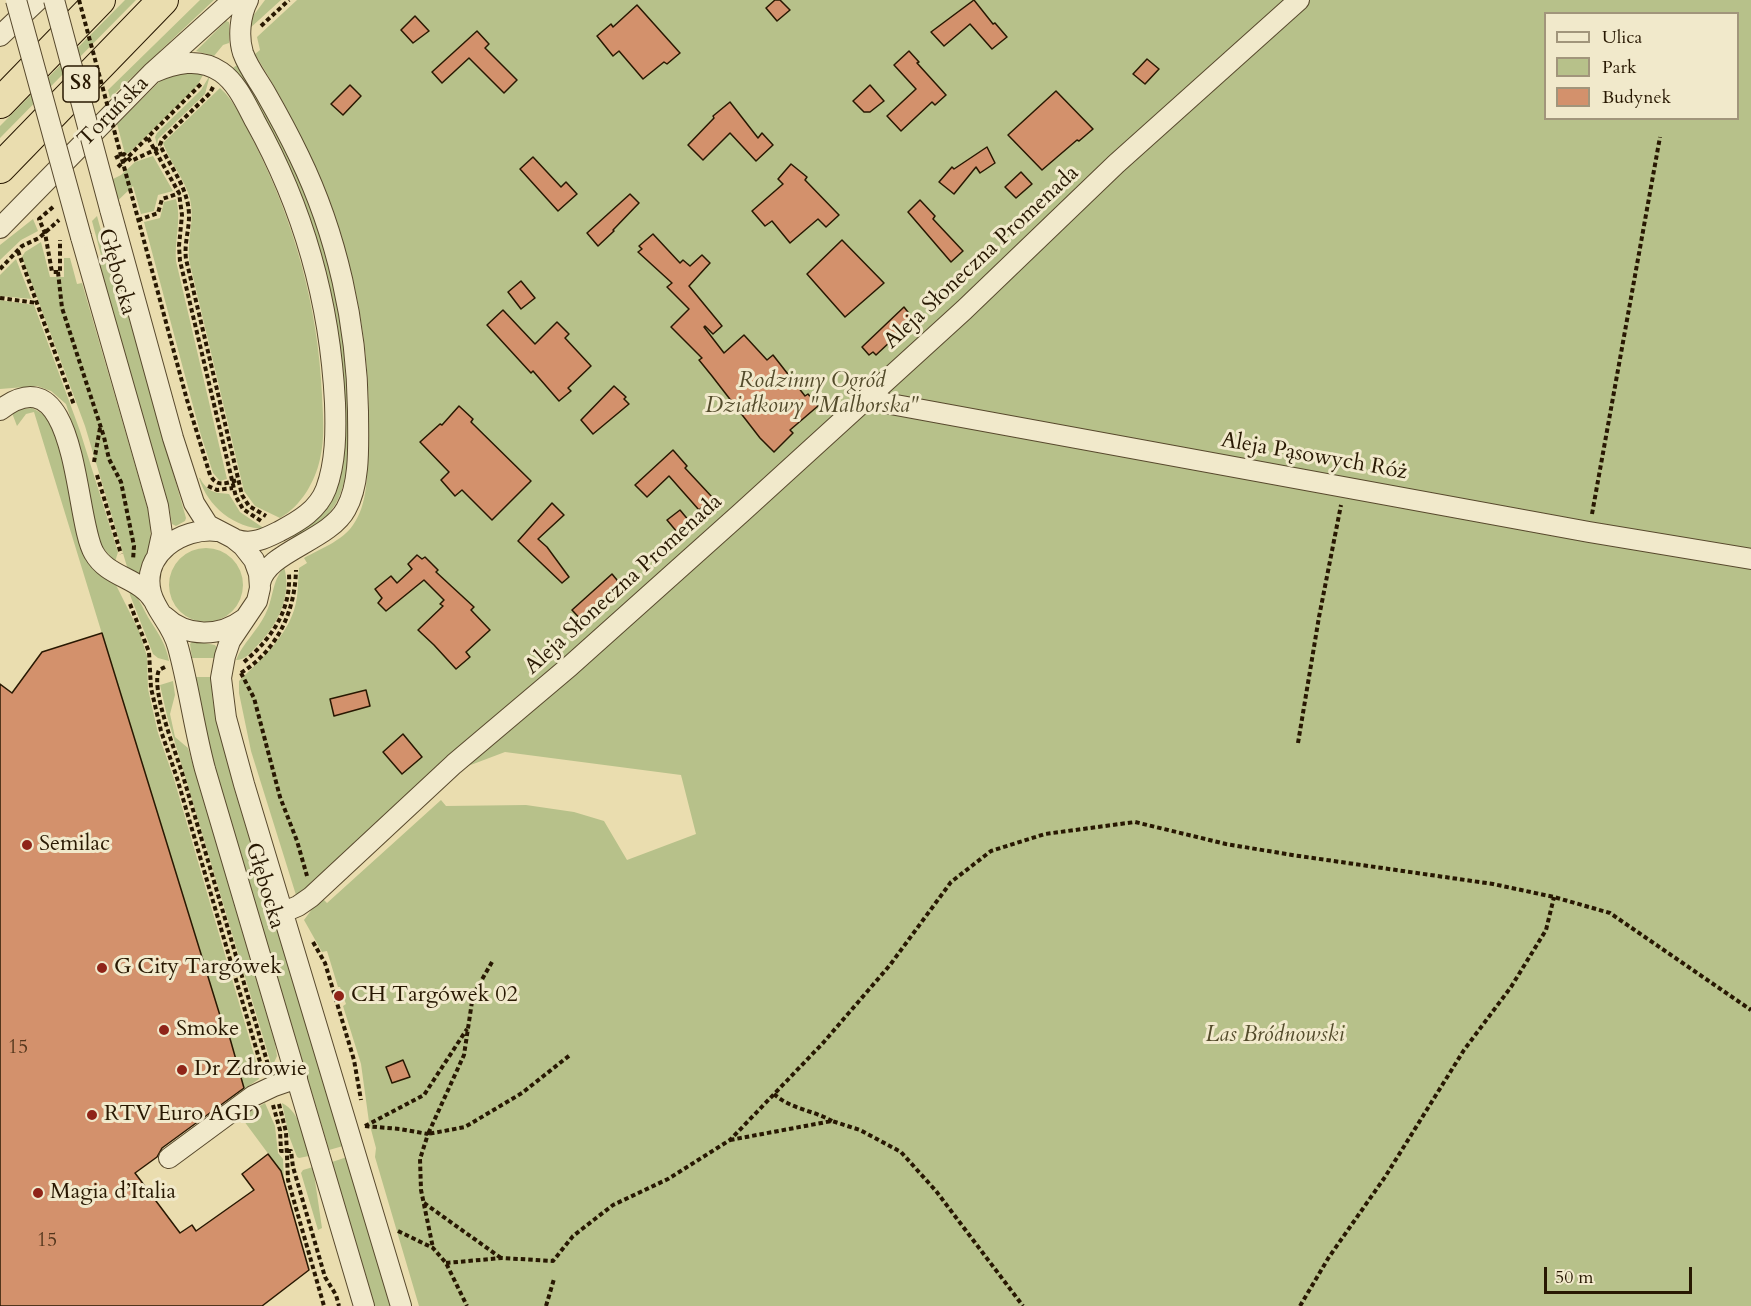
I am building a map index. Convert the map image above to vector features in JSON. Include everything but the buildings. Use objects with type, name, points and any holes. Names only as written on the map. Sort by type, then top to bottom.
[{"type":"highway","name":"S8","points":[[0,103],[100,0]]},
{"type":"highway","name":"Toruńska","points":[[0,168],[163,0]]},
{"type":"street","name":"Głębocka","points":[[16,0],[158,506],[162,534],[150,578],[159,608],[177,644],[205,769],[364,1306]]},
{"type":"street","points":[[0,36],[38,0]]},
{"type":"street","name":"Głębocka","points":[[54,0],[158,384],[189,489],[202,520],[217,531],[237,540],[254,560],[260,584],[257,601],[230,641],[221,678],[223,698],[237,760],[401,1306]]},
{"type":"street","name":"Toruńska","points":[[0,228],[152,73],[233,0]]},
{"type":"street","points":[[248,0],[240,24],[243,52],[288,133],[313,189],[343,286],[356,368],[357,446],[352,496],[341,517],[333,526],[288,553],[266,570],[260,584]]},
{"type":"street","name":"Aleja Słoneczna Promenada","points":[[284,912],[302,904],[318,891],[454,764],[570,666],[964,310],[1105,174],[1299,0]]},
{"type":"street","points":[[152,73],[169,65],[184,62],[212,67],[229,79],[247,106],[276,160],[306,235],[325,314],[333,370],[336,420],[333,460],[326,489],[321,499],[304,517],[277,533],[250,542],[237,540]]},
{"type":"street","name":"Aleja Pąsowych Róż","points":[[870,395],[885,403],[1751,560]]},
{"type":"street","points":[[1,409],[15,400],[31,397],[45,402],[57,414],[66,436],[76,473],[90,546],[95,556],[107,568],[143,587],[159,608],[181,628],[204,633],[221,631],[245,619]]},
{"type":"street","points":[[157,557],[166,546],[181,536],[198,531],[217,531]]},
{"type":"street","points":[[169,1158],[253,1096],[297,1078]]},
{"type":"path","points":[[79,0],[187,400],[210,475],[216,483],[238,480]]},
{"type":"path","points":[[256,30],[289,0]]},
{"type":"path","points":[[161,147],[131,161],[128,158],[199,88],[203,81]]},
{"type":"path","points":[[215,81],[210,93],[162,140],[161,147],[185,192],[189,219],[185,248],[186,259],[238,480],[246,503],[252,509],[274,521],[277,533]]},
{"type":"path","points":[[1589,532],[1660,137]]},
{"type":"path","points":[[148,138],[179,194],[183,215],[179,246],[180,261],[232,482],[240,507],[277,533]]},
{"type":"path","points":[[131,222],[158,213],[162,199],[185,192]]},
{"type":"path","points":[[60,240],[60,272],[58,272],[62,308],[109,459],[121,482],[134,546],[132,564]]},
{"type":"path","points":[[45,241],[52,272],[58,272]]},
{"type":"path","points":[[0,298],[37,303]]},
{"type":"path","points":[[94,463],[100,427]]},
{"type":"path","points":[[1298,743],[1344,487]]},
{"type":"path","points":[[238,664],[245,661],[265,642],[276,628],[282,615],[288,596],[288,553]]},
{"type":"path","points":[[236,674],[242,673],[273,642],[289,614],[296,582],[296,562],[288,553]]},
{"type":"path","points":[[127,596],[149,652],[150,680],[161,731],[177,778],[264,1075]]},
{"type":"path","points":[[170,666],[159,670],[156,679],[171,740],[187,787],[270,1070]]},
{"type":"path","points":[[242,673],[254,698],[280,797],[297,841],[305,872],[318,891]]},
{"type":"path","points":[[150,680],[164,677]]},
{"type":"path","points":[[446,1263],[502,1258],[553,1261],[573,1236],[613,1205],[668,1179],[729,1140],[823,1043],[890,965],[951,882],[991,851],[1046,834],[1135,822],[1226,844],[1493,884],[1554,897],[1610,913],[1751,1010]]},
{"type":"path","points":[[1300,1306],[1329,1257],[1385,1177],[1464,1050],[1517,977],[1546,930],[1554,897]]},
{"type":"path","points":[[433,1248],[423,1203],[420,1159],[428,1134],[464,1055],[473,996],[492,962]]},
{"type":"path","points":[[467,1028],[423,1095],[364,1126],[428,1134],[465,1127],[522,1093],[570,1055]]},
{"type":"path","points":[[774,1094],[783,1103],[818,1113],[832,1121],[861,1130],[901,1152],[936,1191],[1023,1306]]},
{"type":"path","points":[[272,1102],[280,1130],[281,1151],[291,1151],[293,1167],[325,1276],[336,1295],[339,1306]]},
{"type":"path","points":[[279,1102],[285,1127],[288,1180],[324,1306]]},
{"type":"path","points":[[729,1140],[832,1121]]},
{"type":"path","points":[[423,1203],[502,1258]]},
{"type":"path","points":[[394,1230],[433,1248],[446,1263],[467,1306]]},
{"type":"path","points":[[317,1279],[325,1276]]},
{"type":"path","points":[[546,1306],[554,1279]]},
{"type":"green space","points":[[125,0],[136,0],[0,138],[0,126]]},
{"type":"green space","points":[[200,0],[214,0],[110,98],[108,90]]},
{"type":"green space","points":[[265,0],[281,0],[249,29],[253,16]]},
{"type":"green space","points":[[297,0],[1751,0],[1751,1306],[419,1306],[375,1157],[376,1148],[369,1122],[361,1064],[343,1006],[346,1004],[327,951],[322,952],[304,920],[321,897],[327,903],[441,800],[446,806],[526,805],[574,812],[604,821],[627,860],[696,834],[681,775],[505,752],[460,769],[296,895],[251,751],[239,693],[239,681],[275,644],[289,622],[297,597],[299,568],[307,563],[304,558],[343,536],[358,517],[362,508],[367,479],[369,396],[356,292],[343,243],[306,147],[255,54],[260,50],[257,37]]},
{"type":"green space","points":[[226,21],[229,22],[229,43],[223,45],[214,56],[196,51]]},
{"type":"green space","points":[[239,64],[283,143],[316,220],[332,275],[345,360],[348,457],[343,488],[326,517],[294,541],[292,536],[324,512],[335,493],[338,482],[342,461],[343,429],[343,387],[339,345],[323,262],[311,221],[278,143],[258,106],[231,69]]},
{"type":"green space","points":[[184,71],[204,73],[197,86],[130,152],[125,154],[117,124],[160,81]]},
{"type":"green space","points":[[210,75],[205,94],[158,139],[157,145],[155,137],[157,133],[201,90]]},
{"type":"green space","points":[[220,88],[243,120],[281,202],[302,265],[320,362],[323,427],[322,451],[318,468],[301,500],[280,518],[255,506],[244,491],[189,260],[192,214],[190,199],[163,143]]},
{"type":"green space","points":[[153,156],[173,191],[158,195],[154,211],[141,214],[133,186],[107,211],[107,182],[121,175],[135,162]]},
{"type":"green space","points":[[176,199],[178,215],[176,261],[227,479],[220,481],[213,473],[200,432],[144,222],[160,218],[164,202]]},
{"type":"green space","points":[[97,216],[105,245],[108,245],[186,518],[176,526],[172,524],[98,260],[102,259],[92,221]]},
{"type":"green space","points":[[33,219],[38,231],[21,240],[0,260],[0,245]]},
{"type":"green space","points":[[41,242],[50,277],[64,277],[64,258],[70,258],[77,284],[82,283],[151,520],[150,545],[139,574],[128,570],[85,426],[22,257],[25,252]]},
{"type":"green space","points":[[16,259],[32,299],[0,296],[0,275]]},
{"type":"green space","points":[[0,300],[34,305],[80,431],[118,552],[115,562],[99,543],[77,438],[66,404],[51,391],[37,386],[0,389]]},
{"type":"green space","points":[[32,408],[43,414],[50,423],[60,446],[72,491],[82,552],[95,570],[116,585],[139,631],[147,656],[148,689],[158,733],[174,779],[257,1065],[259,1079],[228,1100],[227,1097],[241,1087],[34,412],[26,414],[17,426],[12,413]]},
{"type":"green space","points":[[199,478],[212,491],[229,494],[240,512],[265,529],[243,525],[224,514],[209,498]]},
{"type":"green space","points":[[199,548],[213,548],[227,554],[237,564],[243,578],[241,599],[227,616],[213,622],[199,622],[185,616],[175,606],[169,592],[169,578],[175,564],[185,554]]},
{"type":"green space","points":[[284,567],[286,589],[276,621],[263,640],[249,654],[236,660],[265,615],[277,579]]},
{"type":"green space","points":[[129,589],[160,636],[169,661],[153,654]]},
{"type":"green space","points":[[193,641],[215,645],[217,648],[214,658],[192,658],[190,644]]},
{"type":"green space","points":[[195,677],[211,677],[213,702],[234,788],[343,1146],[329,1150],[212,759]]},
{"type":"green space","points":[[173,681],[175,695],[170,714],[175,737],[188,748],[275,1043],[277,1056],[272,1067],[167,716],[160,685]]},
{"type":"green space","points":[[265,1103],[275,1126],[278,1153],[283,1159],[284,1181],[281,1171],[241,1117]]},
{"type":"green space","points":[[282,1103],[298,1119],[309,1156],[297,1157],[289,1136]]},
{"type":"green space","points":[[347,1157],[390,1306],[375,1306],[332,1162]]},
{"type":"green space","points":[[313,1167],[322,1228],[318,1230],[301,1173]]},
{"type":"place","name":"Semilac","points":[[27,845]]},
{"type":"place","name":"G City Targówek","points":[[102,968]]},
{"type":"place","name":"CH Targówek 02","points":[[339,996]]},
{"type":"place","name":"Smoke","points":[[164,1030]]},
{"type":"place","name":"Dr Zdrowie","points":[[182,1070]]},
{"type":"place","name":"RTV Euro AGD","points":[[92,1115]]},
{"type":"place","name":"Magia d’Italia","points":[[38,1193]]},
{"type":"park label","name":"Rodzinny Ogród Działkowy \"Malborska\"","points":[[812,394]]},
{"type":"park label","name":"Las Bródnowski","points":[[1275,1036]]}]
